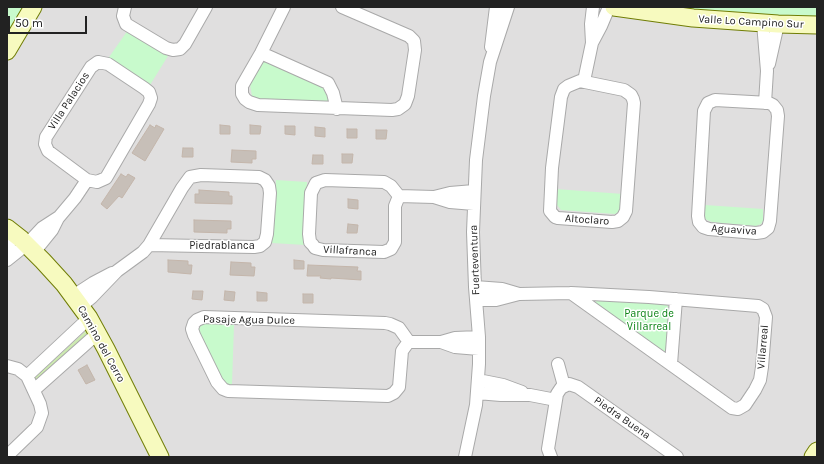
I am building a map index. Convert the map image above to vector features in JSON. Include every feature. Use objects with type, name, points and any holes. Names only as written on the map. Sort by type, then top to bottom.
[{"type":"street","points":[[7,51],[33,7]]},
{"type":"street","points":[[125,7],[122,16],[126,24],[166,48],[173,50],[180,49],[185,44],[206,7]]},
{"type":"street","points":[[284,7],[261,53],[242,86],[242,94],[249,102],[258,105],[337,109],[392,110],[401,107],[408,96],[416,47],[414,41],[409,36],[342,7]]},
{"type":"street","name":"Fuerteventura","points":[[465,457],[474,418],[478,380],[479,337],[475,287],[474,192],[479,129],[490,62],[492,31],[496,7]]},
{"type":"street","name":"Fuerteventura","points":[[490,62],[508,7]]},
{"type":"street","points":[[584,81],[592,43],[591,24],[593,7]]},
{"type":"street","points":[[592,43],[601,26],[608,7]]},
{"type":"street","name":"Valle Lo Campino Sur","points":[[614,7],[693,18],[817,25]]},
{"type":"street","points":[[765,103],[770,23]]},
{"type":"street","points":[[261,53],[328,83],[333,93],[337,109]]},
{"type":"street","name":"Villa Palacios","points":[[102,62],[108,64],[144,88],[149,92],[150,98],[149,104],[106,178],[97,182],[87,180],[48,151],[45,140],[91,67],[96,63],[102,62]]},
{"type":"street","name":"Altoclaro","points":[[584,81],[624,90],[631,95],[633,99],[626,211],[621,219],[615,222],[558,218],[555,217],[550,211],[552,168],[561,97],[564,89],[571,83],[584,81]]},
{"type":"street","name":"Aguaviva","points":[[715,100],[765,103],[769,103],[775,107],[778,116],[770,221],[768,228],[760,233],[706,229],[701,225],[698,219],[704,108],[708,103],[715,100]]},
{"type":"street","name":"Piedrablanca","points":[[27,376],[81,307],[117,271],[143,252],[149,245],[190,177],[201,175],[259,177],[265,180],[269,186],[268,234],[265,242],[260,246],[149,245]]},
{"type":"street","points":[[7,260],[18,241],[52,230],[59,216],[75,198],[87,180]]},
{"type":"street","name":"Villafranca","points":[[319,181],[384,182],[391,186],[399,196],[395,206],[395,242],[388,251],[323,250],[315,248],[310,242],[311,193],[313,186],[319,181]]},
{"type":"street","points":[[399,196],[434,197],[450,193],[474,192]]},
{"type":"street","points":[[434,197],[450,202],[474,204]]},
{"type":"street","name":"Camino del Cerro","points":[[18,241],[55,273],[81,307],[98,333],[159,457]]},
{"type":"street","name":"Villarreal","points":[[475,287],[502,289],[519,294]]},
{"type":"street","name":"Villarreal","points":[[476,300],[496,300],[519,294],[571,293],[676,299],[761,307],[766,316],[760,380],[745,405],[738,409],[729,406],[571,293]]},
{"type":"street","points":[[671,364],[676,299]]},
{"type":"street","name":"Pasaje Agua Dulce","points":[[204,317],[385,323],[399,328],[409,342],[402,351],[399,387],[394,393],[388,396],[228,391],[223,389],[217,382],[192,329],[194,323],[204,317]]},
{"type":"street","points":[[34,390],[98,333]]},
{"type":"street","points":[[409,342],[441,342],[455,338],[479,337]]},
{"type":"street","points":[[441,342],[455,347],[479,349]]},
{"type":"street","points":[[551,457],[548,449],[556,400],[558,391],[564,386],[558,364]]},
{"type":"street","points":[[7,366],[18,368],[27,376],[41,409],[39,423],[34,431],[7,456]]},
{"type":"street","points":[[478,380],[502,385],[530,395],[556,400]]},
{"type":"street","name":"Piedra Buena","points":[[564,386],[574,385],[578,387],[677,457]]},
{"type":"street","points":[[477,393],[530,395]]},
{"type":"street","points":[[813,457],[817,451]]},
{"type":"shaded area","points":[[7,7],[817,7],[817,457],[7,457]]},
{"type":"green space","points":[[7,7],[26,7],[7,40]]},
{"type":"green space","points":[[647,7],[817,7],[817,22]]},
{"type":"green space","points":[[128,30],[168,56],[150,85],[107,60]]},
{"type":"green space","points":[[264,58],[326,82],[331,102],[263,101],[252,96],[250,85]]},
{"type":"green space","points":[[276,180],[307,182],[305,245],[272,243]]},
{"type":"green space","points":[[556,189],[623,194],[620,211],[615,214],[561,210],[557,205]]},
{"type":"green space","points":[[705,205],[763,209],[763,221],[761,224],[756,226],[712,222],[705,219]]},
{"type":"green space","name":"Parque de Villarreal","points":[[597,299],[663,303],[667,305],[670,310],[667,351],[663,351],[597,307],[595,303]]},
{"type":"green space","points":[[204,324],[234,325],[232,384],[226,385],[221,381],[197,331],[199,326]]},
{"type":"green space","points":[[88,329],[89,333],[36,381],[34,378]]},
{"type":"building","points":[[150,125],[155,128],[156,125],[164,129],[145,161],[132,153]]},
{"type":"building","points":[[220,125],[230,126],[230,134],[220,134]]},
{"type":"building","points":[[250,125],[261,126],[260,134],[250,134]]},
{"type":"building","points":[[285,126],[295,126],[295,135],[285,134]]},
{"type":"building","points":[[315,127],[325,128],[325,137],[315,136]]},
{"type":"building","points":[[347,129],[357,129],[357,138],[347,138]]},
{"type":"building","points":[[376,130],[387,130],[386,139],[376,139]]},
{"type":"building","points":[[183,148],[193,148],[193,157],[182,157]]},
{"type":"building","points":[[232,150],[256,151],[256,159],[252,159],[252,163],[231,162]]},
{"type":"building","points":[[342,154],[353,154],[352,163],[342,163]]},
{"type":"building","points":[[313,155],[323,155],[323,164],[312,164]]},
{"type":"building","points":[[121,174],[126,177],[128,174],[135,178],[122,198],[119,196],[107,209],[101,204]]},
{"type":"building","points":[[199,190],[229,192],[229,196],[232,196],[232,204],[195,203],[195,194],[199,194]]},
{"type":"building","points":[[348,199],[358,200],[358,209],[348,208]]},
{"type":"building","points":[[194,220],[231,221],[231,229],[227,229],[227,233],[194,232]]},
{"type":"building","points":[[348,224],[358,225],[357,233],[347,233]]},
{"type":"building","points":[[168,260],[188,261],[188,265],[192,265],[191,274],[168,272]]},
{"type":"building","points":[[294,260],[304,261],[304,269],[294,269]]},
{"type":"building","points":[[231,262],[251,263],[251,267],[255,267],[254,276],[230,275]]},
{"type":"building","points":[[308,265],[358,267],[357,271],[361,271],[361,280],[331,279],[320,278],[321,276],[307,276]]},
{"type":"building","points":[[193,291],[203,291],[202,300],[192,299]]},
{"type":"building","points":[[225,291],[235,292],[234,301],[224,300]]},
{"type":"building","points":[[257,292],[267,293],[267,301],[257,301]]},
{"type":"building","points":[[303,294],[313,294],[313,303],[303,303]]},
{"type":"building","points":[[87,365],[95,380],[86,384],[78,370]]}]
